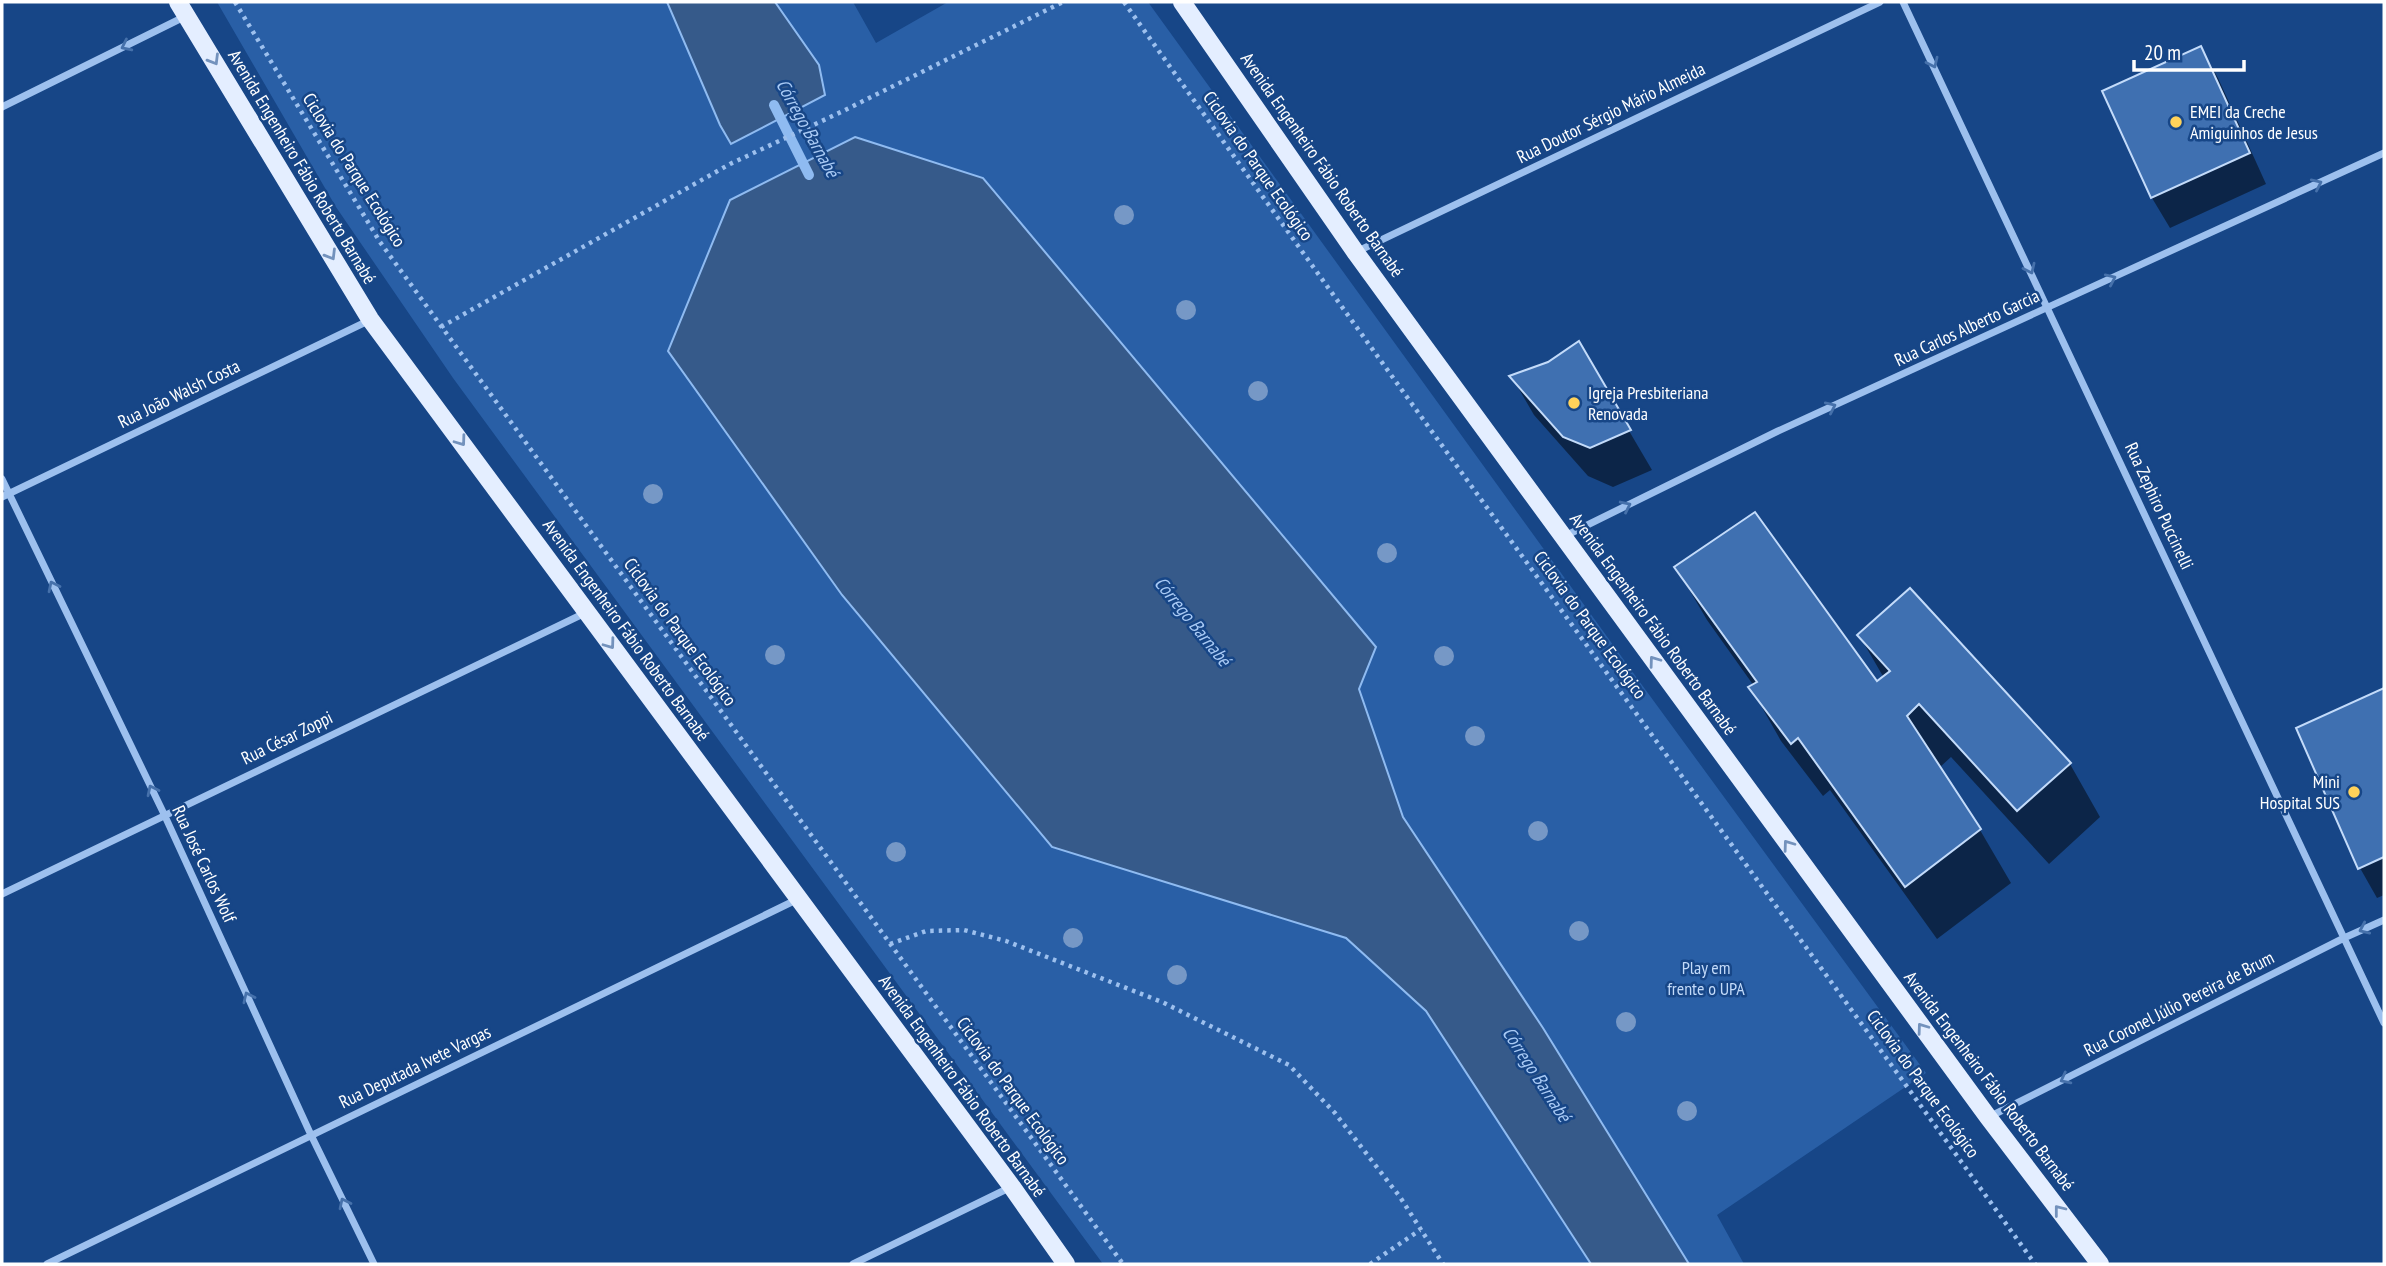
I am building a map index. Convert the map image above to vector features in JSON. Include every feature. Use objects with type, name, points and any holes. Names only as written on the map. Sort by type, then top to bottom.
[{"type":"main road","name":"Avenida Engenheiro Fábio Roberto Barnabé","points":[[1182,2],[1356,253],[1988,1117],[2100,1264]]},
{"type":"main road","name":"Avenida Engenheiro Fábio Roberto Barnabé","points":[[183,8],[370,319],[1012,1187],[1066,1264]]},
{"type":"street","name":"Rua Doutor Sérgio Mário Almeida","points":[[1356,253],[1880,2]]},
{"type":"street","name":"Rua Zephiro Puccinelli","points":[[1903,2],[2384,1023]]},
{"type":"street","points":[[2,107],[183,8]]},
{"type":"street","name":"Rua Carlos Alberto Garcia","points":[[1564,536],[1778,431],[2384,153]]},
{"type":"street","name":"Rua João Walsh Costa","points":[[5,495],[370,319]]},
{"type":"street","name":"Rua José Carlos Wolf","points":[[2,479],[5,495],[164,814],[311,1135],[374,1264]]},
{"type":"street","name":"Rua César Zoppi","points":[[2,894],[587,612]]},
{"type":"street","name":"Rua Deputada Ivete Vargas","points":[[47,1264],[798,899]]},
{"type":"street","name":"Rua Coronel Júlio Pereira de Brum","points":[[1988,1117],[2384,920]]},
{"type":"street","points":[[853,1264],[1012,1187]]},
{"type":"path","name":"Ciclovia do Parque Ecológico","points":[[235,2],[380,242],[1123,1264]]},
{"type":"path","points":[[440,327],[730,164],[841,113],[1063,2]]},
{"type":"path","name":"Ciclovia do Parque Ecológico","points":[[1124,2],[1306,259],[1704,804],[2035,1264]]},
{"type":"path","points":[[890,944],[926,931],[964,930],[1006,941],[1163,1002],[1289,1065],[1335,1114],[1400,1197],[1443,1264]]},
{"type":"path","points":[[1370,1264],[1377,1262],[1420,1230]]},
{"type":"green space","name":"Play em frente o UPA","points":[[217,2],[853,2],[876,43],[948,2],[1148,2],[1926,1073],[1717,1215],[1744,1264],[1103,1264],[453,378],[336,207]]},
{"type":"water","points":[[667,2],[775,2],[819,65],[825,95],[731,144],[720,125]]},
{"type":"water","points":[[855,137],[983,178],[1376,647],[1359,689],[1403,817],[1543,1028],[1689,1264],[1591,1264],[1426,1011],[1346,938],[1052,847],[842,595],[668,351],[730,200]]},
{"type":"building","name":"EMEI da Creche Amiguinhos de Jesus","points":[[2201,46],[2250,153],[2151,198],[2102,91]]},
{"type":"building","name":"Igreja Presbiteriana Renovada","points":[[1579,341],[1631,430],[1590,448],[1563,437],[1509,376],[1548,362]]},
{"type":"building","points":[[1755,512],[1877,681],[1890,671],[1857,635],[1910,588],[2071,763],[2017,811],[1919,704],[1907,716],[1981,829],[1905,887],[1798,738],[1791,744],[1748,687],[1757,682],[1674,567]]},
{"type":"building","name":"Mini Hospital SUS","points":[[2384,688],[2384,857],[2358,869],[2296,728]]},
{"type":"waterway","name":"Córrego Barnabé","points":[[774,105],[809,175]]},
{"type":"place","name":"EMEI da Creche Amiguinhos de Jesus","points":[[2176,122]]},
{"type":"place","name":"Igreja Presbiteriana Renovada","points":[[1574,403]]},
{"type":"place","name":"Mini Hospital SUS","points":[[2354,792]]}]
